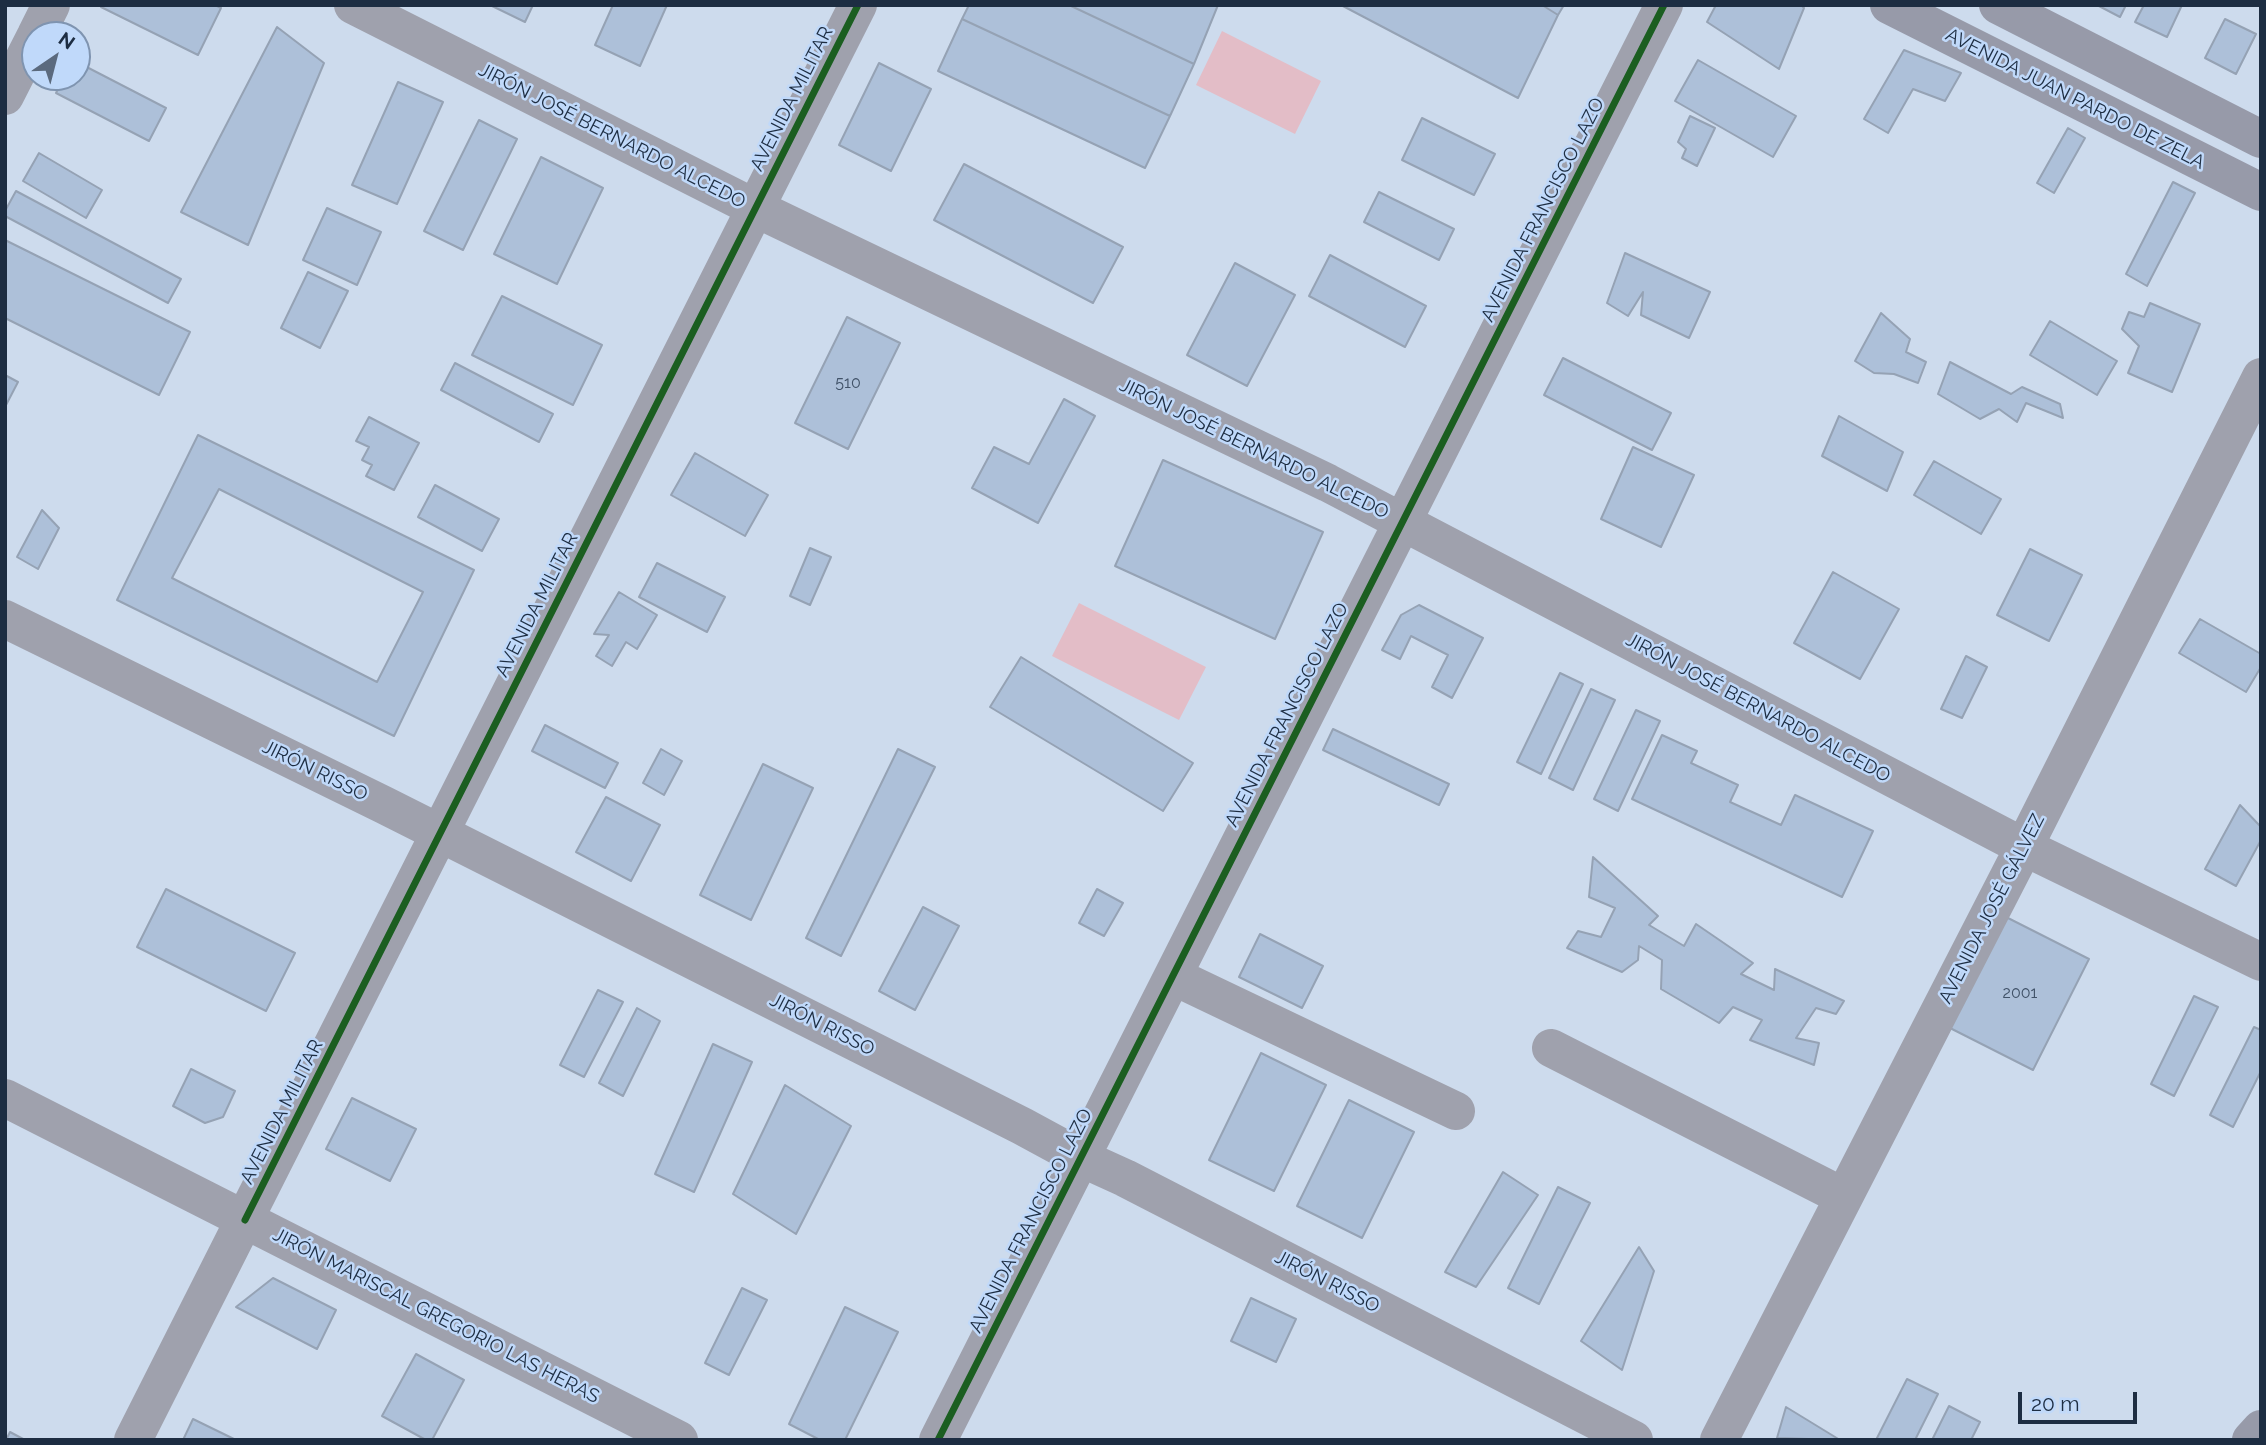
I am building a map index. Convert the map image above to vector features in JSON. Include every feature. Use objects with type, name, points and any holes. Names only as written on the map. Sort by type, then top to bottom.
[{"type":"main road","name":"AVENIDA JUAN PARDO DE ZELA","points":[[1889,5],[2261,192]]},
{"type":"main road","points":[[1998,5],[2261,139]]},
{"type":"main road","points":[[2251,1440],[2261,1429]]},
{"type":"street","points":[[43,21],[51,5]]},
{"type":"street","name":"JIRÓN JOSÉ BERNARDO ALCEDO","points":[[353,5],[755,208],[1328,483],[2024,847],[2261,962]]},
{"type":"street","name":"AVENIDA MILITAR","points":[[133,1440],[858,5]]},
{"type":"street","name":"AVENIDA FRANCISCO LAZO","points":[[938,1440],[1664,5]]},
{"type":"street","points":[[5,96],[21,65]]},
{"type":"street","name":"AVENIDA JOSÉ GÁLVEZ","points":[[1719,1440],[2024,847],[2261,377]]},
{"type":"street","name":"JIRÓN RISSO","points":[[5,619],[440,833],[1010,1120],[1634,1440]]},
{"type":"street","points":[[1173,976],[1455,1111]]},
{"type":"street","points":[[1551,1048],[1844,1197]]},
{"type":"street","name":"JIRÓN MARISCAL GREGORIO LAS HERAS","points":[[5,1098],[679,1440]]},
{"type":"shaded area","points":[[1222,31],[1321,81],[1295,134],[1196,85]]},
{"type":"shaded area","points":[[1079,603],[1206,667],[1179,720],[1052,656]]},
{"type":"building","points":[[215,5],[221,8],[198,55],[101,7]]},
{"type":"building","points":[[490,5],[533,5],[525,22]]},
{"type":"building","points":[[613,5],[667,5],[640,66],[595,45]]},
{"type":"building","points":[[969,5],[1069,5],[1194,64],[1170,116],[962,19]]},
{"type":"building","points":[[1069,5],[1218,5],[1194,64]]},
{"type":"building","points":[[1341,5],[1542,5],[1558,15],[1518,98]]},
{"type":"building","points":[[1542,5],[1564,5],[1558,15]]},
{"type":"building","points":[[1716,5],[1801,5],[1804,8],[1779,69],[1707,22]]},
{"type":"building","points":[[2097,5],[2126,5],[2120,17]]},
{"type":"building","points":[[2144,5],[2182,5],[2167,37],[2135,22]]},
{"type":"building","points":[[962,19],[1170,116],[1145,168],[938,71]]},
{"type":"building","points":[[2225,19],[2256,34],[2236,74],[2205,58]]},
{"type":"building","points":[[277,27],[324,63],[248,245],[181,212]]},
{"type":"building","points":[[1904,50],[1961,73],[1945,101],[1913,89],[1888,133],[1864,119]]},
{"type":"building","points":[[1698,60],[1796,116],[1773,157],[1675,101]]},
{"type":"building","points":[[879,63],[931,89],[891,171],[839,145]]},
{"type":"building","points":[[91,69],[166,108],[149,141],[56,93],[91,91]]},
{"type":"building","points":[[398,82],[443,102],[397,204],[352,185]]},
{"type":"building","points":[[1690,116],[1715,128],[1697,166],[1682,158],[1686,149],[1678,142]]},
{"type":"building","points":[[1422,118],[1495,154],[1474,195],[1402,160]]},
{"type":"building","points":[[479,120],[517,139],[463,250],[424,231]]},
{"type":"building","points":[[2068,128],[2085,138],[2054,193],[2037,183]]},
{"type":"building","points":[[39,153],[102,190],[86,218],[23,181]]},
{"type":"building","points":[[541,157],[603,188],[557,284],[494,254]]},
{"type":"building","points":[[964,164],[1123,247],[1093,303],[934,220]]},
{"type":"building","points":[[2173,182],[2195,193],[2147,286],[2126,274]]},
{"type":"building","points":[[16,191],[181,279],[168,303],[5,216]]},
{"type":"building","points":[[1379,192],[1454,229],[1439,260],[1364,222]]},
{"type":"building","points":[[327,208],[381,232],[357,285],[303,260]]},
{"type":"building","points":[[5,240],[190,332],[159,395],[5,318]]},
{"type":"building","points":[[1625,253],[1710,292],[1689,338],[1641,315],[1643,292],[1628,316],[1607,303]]},
{"type":"building","points":[[1330,255],[1426,306],[1405,347],[1309,296]]},
{"type":"building","points":[[1235,263],[1295,295],[1247,386],[1187,355]]},
{"type":"building","points":[[308,272],[348,291],[320,348],[281,328]]},
{"type":"building","points":[[502,296],[602,345],[573,405],[472,355]]},
{"type":"building","points":[[2150,303],[2200,324],[2172,392],[2128,373],[2139,346],[2122,329],[2129,312],[2144,317]]},
{"type":"building","points":[[1881,313],[1910,339],[1906,352],[1926,362],[1918,383],[1894,374],[1874,373],[1855,361]]},
{"type":"building","points":[[847,317],[900,343],[848,449],[795,423]]},
{"type":"building","points":[[2050,321],[2117,361],[2097,395],[2030,355]]},
{"type":"building","points":[[1563,358],[1671,413],[1652,450],[1544,395]]},
{"type":"building","points":[[1950,362],[2011,394],[2022,387],[2060,404],[2063,418],[2026,403],[2017,422],[1999,409],[1980,419],[1938,394]]},
{"type":"building","points":[[455,363],[553,414],[539,442],[441,390]]},
{"type":"building","points":[[5,375],[18,382],[5,407]]},
{"type":"building","points":[[1064,399],[1095,416],[1038,523],[972,488],[994,447],[1029,464]]},
{"type":"building","points":[[1839,416],[1903,452],[1887,491],[1822,456]]},
{"type":"building","points":[[369,417],[419,443],[394,490],[366,476],[372,465],[362,460],[369,447],[356,441]]},
{"type":"building","points":[[198,435],[474,570],[394,736],[117,600]],"holes":[[[219,489],[423,592],[377,682],[172,578]]]},
{"type":"building","points":[[1633,447],[1694,475],[1661,547],[1601,519]]},
{"type":"building","points":[[695,453],[768,495],[745,536],[671,495]]},
{"type":"building","points":[[1163,460],[1323,532],[1275,639],[1115,566]]},
{"type":"building","points":[[1934,461],[2001,499],[1981,534],[1914,495]]},
{"type":"building","points":[[435,485],[499,519],[482,551],[418,517]]},
{"type":"building","points":[[42,510],[59,528],[38,569],[17,557]]},
{"type":"building","points":[[810,548],[831,557],[810,605],[790,596]]},
{"type":"building","points":[[2030,549],[2082,575],[2049,641],[1997,615]]},
{"type":"building","points":[[657,563],[725,597],[707,632],[639,597]]},
{"type":"building","points":[[1833,572],[1899,609],[1860,679],[1794,643]]},
{"type":"building","points":[[619,592],[657,615],[637,649],[626,642],[612,666],[596,656],[609,635],[594,634]]},
{"type":"building","points":[[1419,605],[1483,638],[1452,698],[1432,687],[1448,655],[1411,636],[1400,659],[1382,650],[1401,615]]},
{"type":"building","points":[[2200,619],[2261,654],[2261,667],[2246,692],[2179,653]]},
{"type":"building","points":[[1966,656],[1987,667],[1962,718],[1941,709]]},
{"type":"building","points":[[1021,657],[1193,763],[1163,811],[990,707]]},
{"type":"building","points":[[1560,673],[1583,684],[1541,774],[1517,762]]},
{"type":"building","points":[[1591,689],[1615,700],[1573,790],[1549,778]]},
{"type":"building","points":[[1636,710],[1660,721],[1618,811],[1594,799]]},
{"type":"building","points":[[545,725],[618,763],[605,788],[532,751]]},
{"type":"building","points":[[1333,729],[1449,784],[1439,805],[1323,750]]},
{"type":"building","points":[[1662,735],[1697,751],[1691,763],[1738,785],[1730,802],[1781,825],[1795,795],[1873,831],[1842,897],[1632,799]]},
{"type":"building","points":[[661,749],[682,761],[664,795],[643,783]]},
{"type":"building","points":[[898,749],[935,767],[841,956],[806,938]]},
{"type":"building","points":[[763,764],[813,788],[751,920],[700,895]]},
{"type":"building","points":[[606,797],[660,825],[631,881],[576,852]]},
{"type":"building","points":[[2240,805],[2261,827],[2261,840],[2236,886],[2205,869]]},
{"type":"building","points":[[1593,857],[1658,916],[1649,925],[1684,946],[1696,924],[1753,963],[1741,974],[1774,990],[1775,969],[1844,1001],[1836,1014],[1816,1008],[1796,1038],[1819,1043],[1814,1065],[1750,1040],[1762,1020],[1733,1007],[1719,1023],[1661,989],[1662,960],[1639,946],[1638,960],[1622,972],[1567,948],[1578,931],[1601,937],[1615,908],[1589,897]]},
{"type":"building","points":[[166,889],[295,953],[266,1011],[137,947]]},
{"type":"building","points":[[1097,889],[1123,903],[1104,936],[1079,923]]},
{"type":"building","points":[[923,907],[959,926],[915,1010],[879,991]]},
{"type":"building","points":[[2006,917],[2089,959],[2033,1070],[1950,1028]]},
{"type":"building","points":[[1260,934],[1323,966],[1302,1008],[1239,977]]},
{"type":"building","points":[[598,990],[623,1002],[584,1077],[560,1065]]},
{"type":"building","points":[[2194,996],[2218,1007],[2174,1096],[2151,1084]]},
{"type":"building","points":[[637,1008],[660,1021],[623,1096],[599,1083]]},
{"type":"building","points":[[2254,1027],[2261,1030],[2261,1071],[2233,1127],[2210,1115]]},
{"type":"building","points":[[713,1044],[752,1062],[694,1192],[655,1174]]},
{"type":"building","points":[[1261,1053],[1326,1085],[1274,1191],[1209,1160]]},
{"type":"building","points":[[191,1069],[235,1091],[223,1117],[205,1123],[173,1106]]},
{"type":"building","points":[[785,1085],[851,1126],[796,1234],[733,1194]]},
{"type":"building","points":[[352,1098],[416,1129],[390,1181],[326,1149]]},
{"type":"building","points":[[1349,1100],[1414,1132],[1362,1238],[1297,1206]]},
{"type":"building","points":[[1503,1172],[1538,1195],[1476,1287],[1445,1272]]},
{"type":"building","points":[[1558,1187],[1590,1203],[1539,1304],[1508,1288]]},
{"type":"building","points":[[1639,1247],[1654,1271],[1622,1370],[1581,1341]]},
{"type":"building","points":[[273,1278],[336,1310],[317,1349],[236,1307]]},
{"type":"building","points":[[742,1288],[767,1300],[729,1375],[705,1363]]},
{"type":"building","points":[[1251,1298],[1296,1319],[1276,1362],[1231,1341]]},
{"type":"building","points":[[845,1307],[898,1332],[845,1440],[820,1440],[789,1424]]},
{"type":"building","points":[[416,1354],[464,1380],[432,1440],[426,1440],[382,1416]]},
{"type":"building","points":[[1907,1379],[1938,1394],[1915,1440],[1876,1440]]},
{"type":"building","points":[[1949,1406],[1980,1422],[1971,1440],[1932,1440]]},
{"type":"building","points":[[1786,1407],[1840,1440],[1777,1438]]},
{"type":"building","points":[[193,1419],[236,1440],[183,1440]]},
{"type":"building","points":[[10,1432],[25,1440],[6,1440]]},
{"type":"cycle path","points":[[245,1220],[858,5]]},
{"type":"cycle path","points":[[938,1440],[1664,5]]}]
